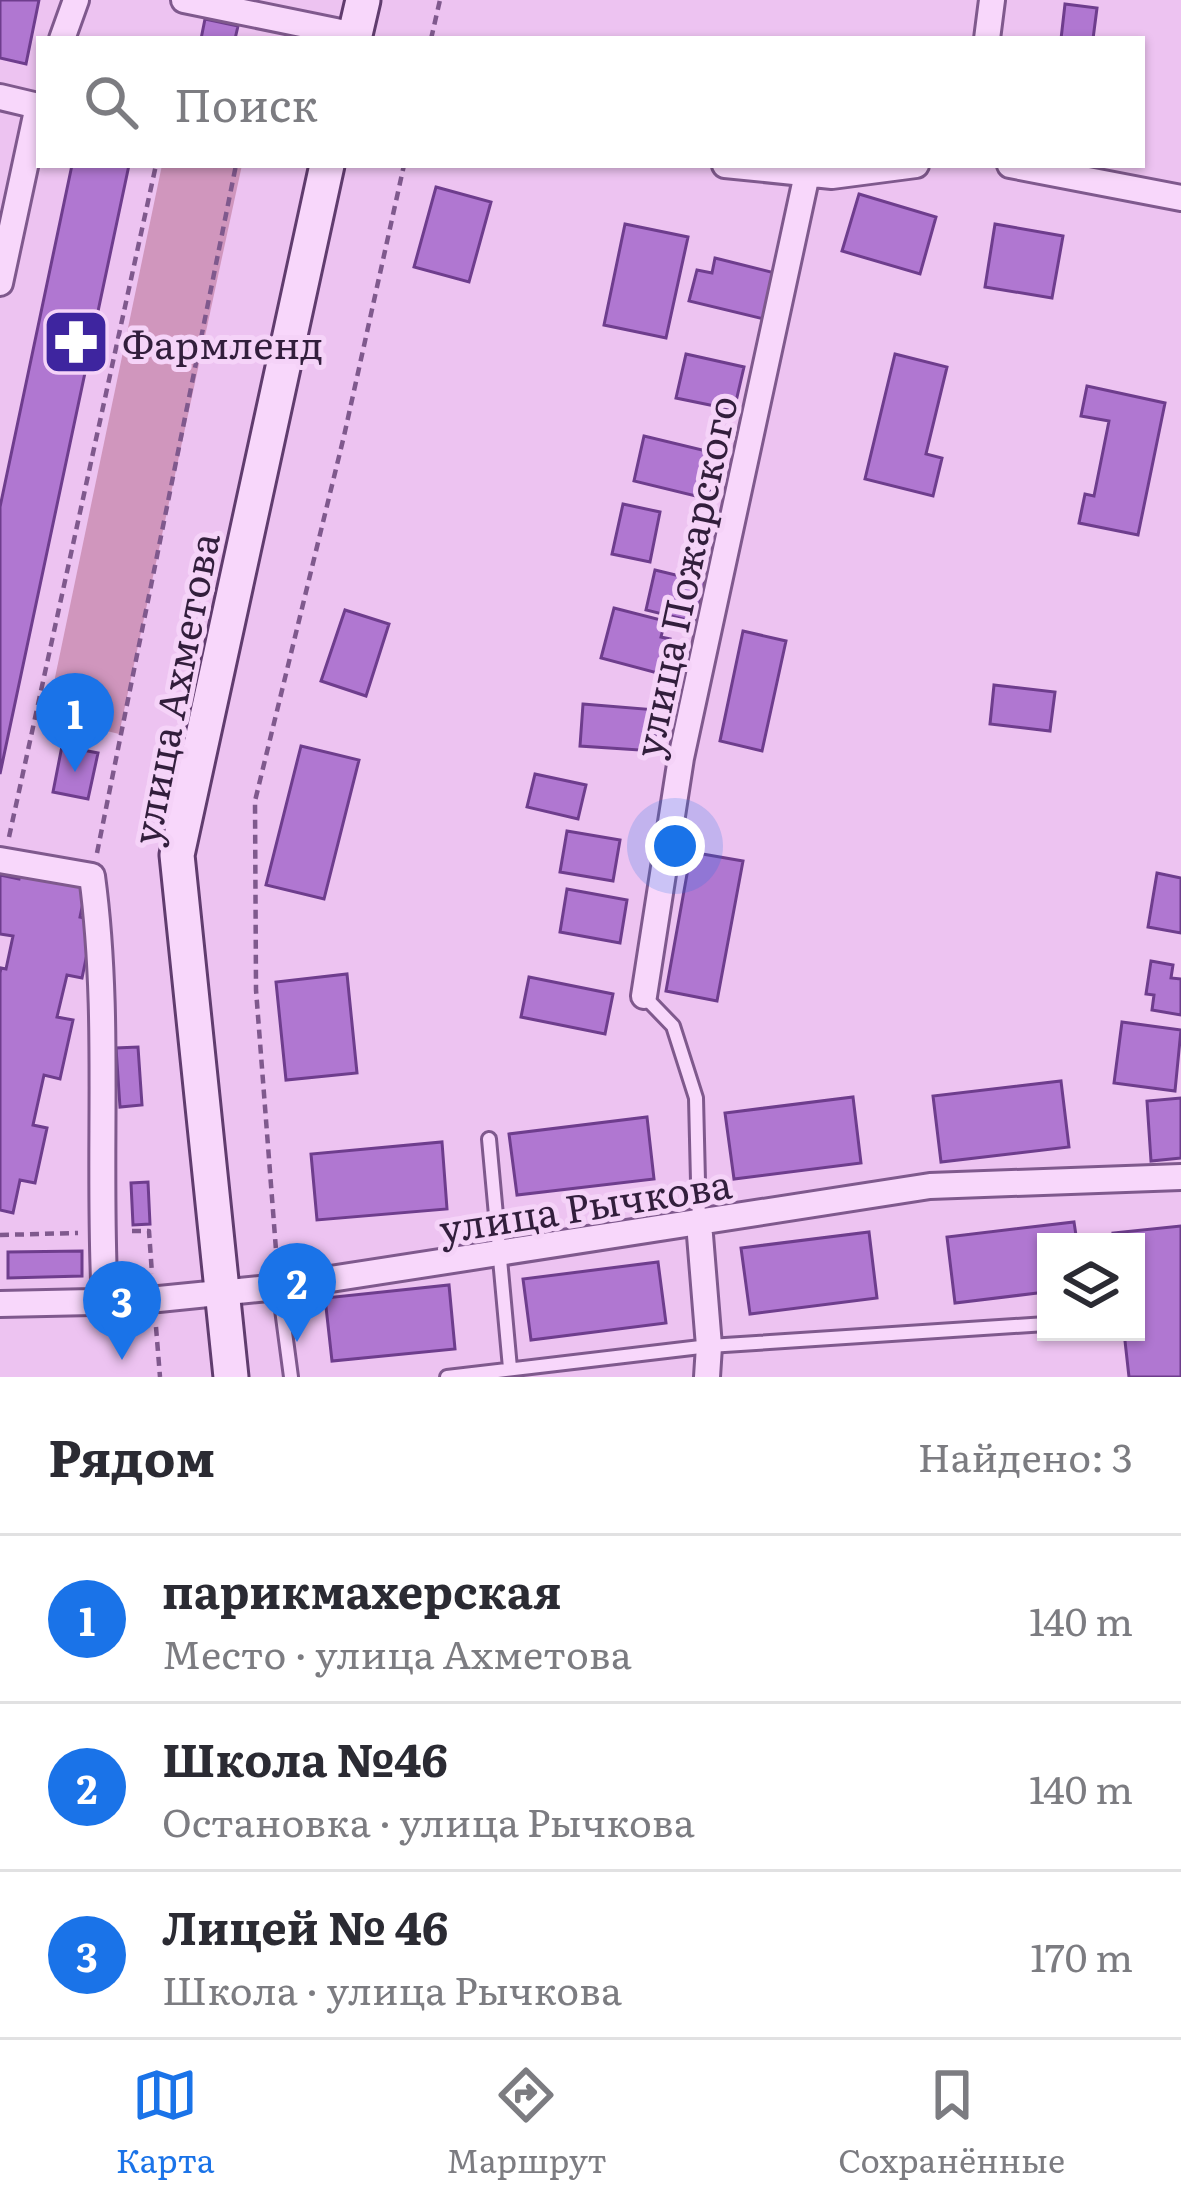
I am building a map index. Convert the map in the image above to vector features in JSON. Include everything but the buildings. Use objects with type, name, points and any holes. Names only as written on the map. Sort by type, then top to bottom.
[{"type":"main road","points":[[354,36],[362,0]]},
{"type":"main road","name":"улица Ахметова","points":[[231,1377],[177,855],[325,168]]},
{"type":"street","points":[[63,36],[76,0]]},
{"type":"street","points":[[184,0],[349,36]]},
{"type":"street","points":[[987,36],[992,0]]},
{"type":"street","points":[[0,97],[36,104]]},
{"type":"street","points":[[0,283],[36,113]]},
{"type":"street","points":[[752,168],[832,176],[893,168]]},
{"type":"street","points":[[1026,168],[1181,198]]},
{"type":"street","name":"улица Пожарского","points":[[644,996],[686,735],[807,174]]},
{"type":"street","points":[[2,860],[92,876],[100,935],[105,1302]]},
{"type":"street","name":"улица Рычкова","points":[[0,1304],[105,1302],[279,1287],[930,1186],[1181,1177]]},
{"type":"street","points":[[699,1223],[709,1346],[707,1377]]},
{"type":"lane","points":[[644,996],[673,1026],[697,1098],[699,1223]]},
{"type":"lane","points":[[489,1139],[510,1368]]},
{"type":"lane","points":[[279,1287],[291,1377]]},
{"type":"lane","points":[[447,1377],[709,1346],[1037,1325]]},
{"type":"path","points":[[432,36],[440,0]]},
{"type":"path","points":[[2,860],[155,168]]},
{"type":"path","points":[[92,876],[235,168]]},
{"type":"path","points":[[279,1287],[256,990],[255,801],[403,168]]},
{"type":"shaded area","points":[[161,168],[241,168],[119,734],[47,716]]},
{"type":"place","name":"Фармленд","points":[[76,342]]},
{"type":"place","name":"парикмахерская","points":[[75,772]]},
{"type":"place","name":"Школа №46","points":[[297,1342]]},
{"type":"place","name":"Лицей № 46","points":[[122,1360]]}]
